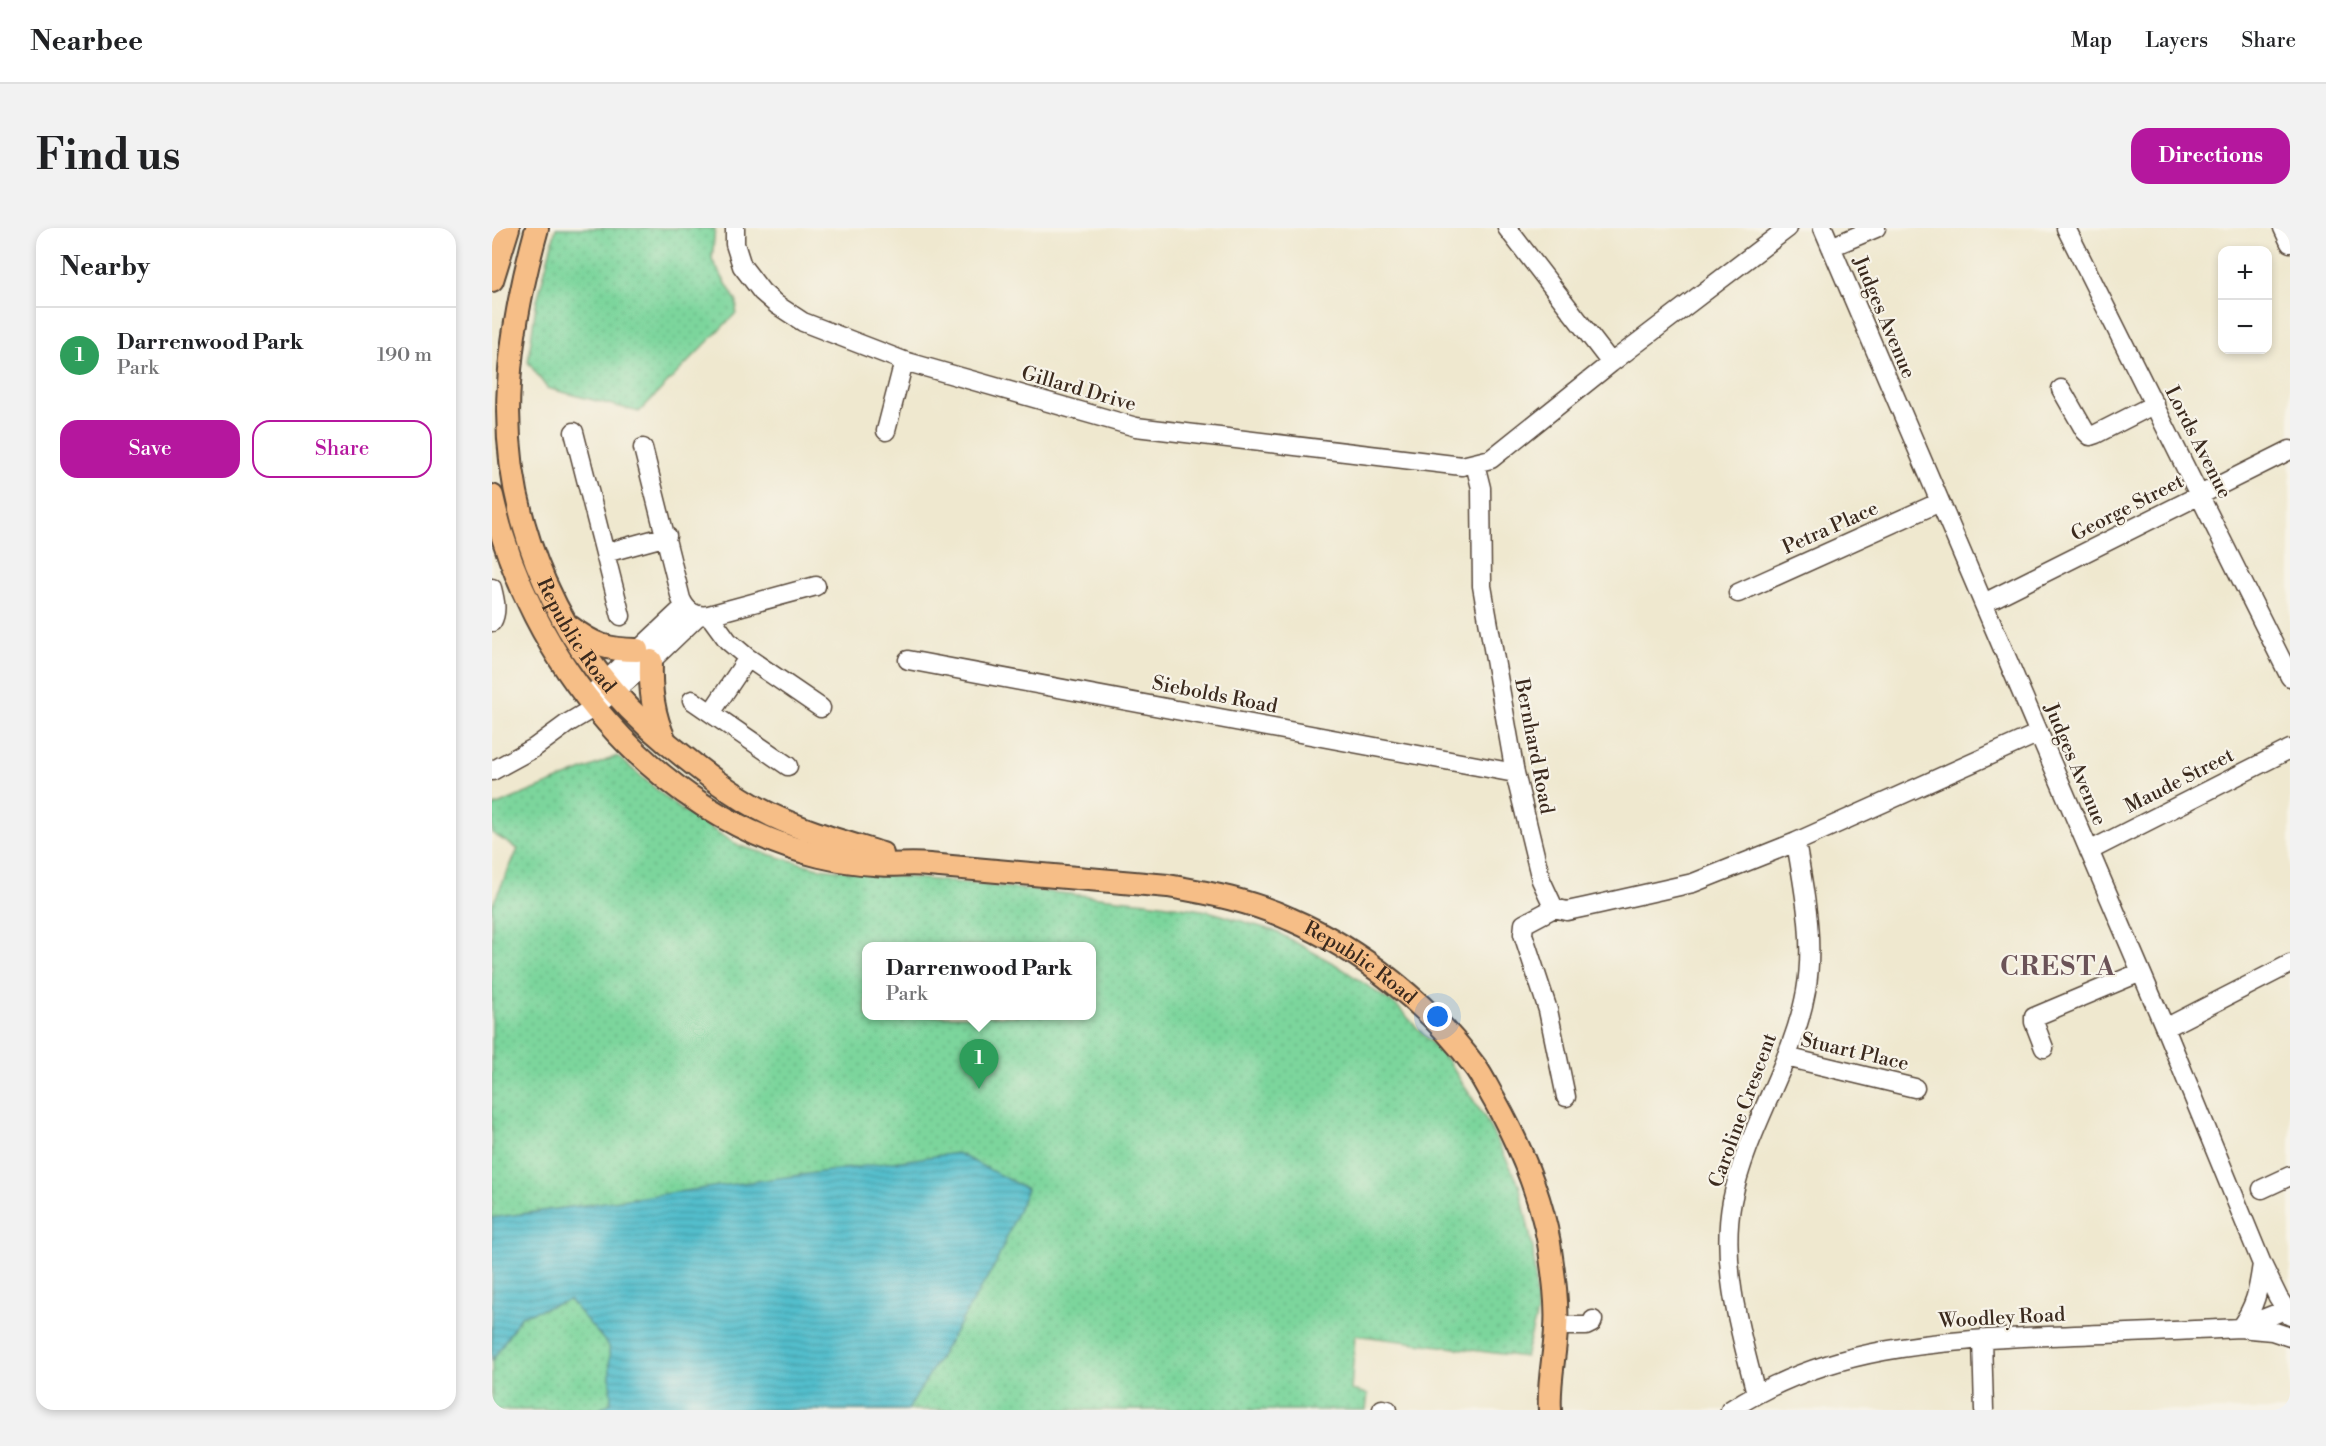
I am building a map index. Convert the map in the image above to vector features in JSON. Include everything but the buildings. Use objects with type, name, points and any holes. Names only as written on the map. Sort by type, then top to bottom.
[{"type":"main road","points":[[492,280],[508,228]]},
{"type":"main road","name":"Republic Road","points":[[537,228],[520,296],[511,352],[508,386],[509,432],[517,496],[527,536],[543,581],[580,650],[630,711],[696,768],[733,794],[813,833],[918,864]]},
{"type":"main road","name":"Republic Road","points":[[492,496],[504,539],[526,597],[558,658],[591,703],[638,753],[667,778],[700,803],[758,836],[822,856],[875,864],[918,864],[1168,886],[1207,892],[1242,901],[1290,919],[1335,942],[1400,987],[1436,1022],[1477,1068],[1508,1124],[1534,1184],[1548,1241],[1557,1326],[1546,1404]]},
{"type":"main road","points":[[564,623],[588,640],[607,649],[644,656],[653,706],[665,742]]},
{"type":"street","name":"Gillard Drive","points":[[735,228],[735,244],[742,266],[762,292],[777,305],[803,322],[904,361],[1136,427],[1439,464],[1475,464]]},
{"type":"street","points":[[1507,228],[1611,363]]},
{"type":"street","points":[[1475,464],[1498,454],[1611,363],[1788,228]]},
{"type":"street","name":"Judges Avenue","points":[[1823,228],[2165,1028],[2262,1264],[2288,1313]]},
{"type":"street","points":[[1831,247],[1876,228]]},
{"type":"street","name":"Lords Avenue","points":[[2066,228],[2290,677]]},
{"type":"street","points":[[2283,228],[2290,243]]},
{"type":"street","points":[[886,431],[904,361]]},
{"type":"street","points":[[2061,389],[2090,436],[2155,404]]},
{"type":"street","points":[[574,432],[621,616]]},
{"type":"street","points":[[643,448],[667,536],[697,613],[748,658],[821,708]]},
{"type":"street","name":"George Street","points":[[1984,603],[2290,450]]},
{"type":"street","name":"Bernhard Road","points":[[1475,464],[1481,488],[1482,586],[1515,773],[1541,880],[1554,908]]},
{"type":"street","name":"Petra Place","points":[[1738,593],[1940,502]]},
{"type":"street","points":[[605,553],[667,536]]},
{"type":"street","points":[[492,771],[534,748],[567,723],[697,613],[816,586]]},
{"type":"street","points":[[492,588],[496,602],[496,615],[492,622]]},
{"type":"street","points":[[711,713],[748,658]]},
{"type":"street","name":"Siebolds Road","points":[[908,660],[1515,773]]},
{"type":"street","points":[[692,700],[788,766]]},
{"type":"street","points":[[1566,1097],[1548,1010],[1523,934],[1524,924],[1554,908],[1577,909],[1675,888],[1709,877],[1796,842],[2039,733]]},
{"type":"street","name":"Maude Street","points":[[2089,851],[2290,749]]},
{"type":"street","name":"Caroline Crescent","points":[[1756,1393],[1735,1299],[1729,1235],[1732,1202],[1740,1168],[1800,1019],[1807,989],[1809,928],[1796,842]]},
{"type":"street","points":[[2165,1028],[2290,964]]},
{"type":"street","points":[[2044,1048],[2034,1017],[2141,972]]},
{"type":"street","name":"Stuart Place","points":[[1785,1057],[1915,1088]]},
{"type":"street","points":[[2262,1190],[2290,1176]]},
{"type":"street","points":[[2262,1264],[2258,1295],[2252,1310],[2240,1328],[2272,1331],[2290,1337]]},
{"type":"street","name":"Woodley Road","points":[[1730,1410],[1756,1393],[1799,1375],[1866,1353],[1927,1343],[1982,1339],[2240,1328],[2288,1313]]},
{"type":"street","points":[[1557,1326],[1586,1326],[1593,1320]]},
{"type":"street","points":[[1982,1339],[1984,1410]]},
{"type":"street","points":[[1382,1409],[1388,1410]]},
{"type":"green space","points":[[556,228],[715,228],[712,260],[737,302],[736,313],[639,412],[547,388],[528,362],[536,305]]},
{"type":"green space","points":[[617,756],[677,807],[739,846],[818,868],[1147,902],[1208,911],[1275,931],[1338,966],[1397,1006],[1448,1061],[1485,1118],[1519,1184],[1533,1249],[1537,1313],[1525,1357],[1355,1335],[1351,1390],[1368,1394],[1366,1410],[492,1410],[492,906],[518,849],[492,833],[492,807]]},
{"type":"water","points":[[957,1153],[1027,1189],[996,1263],[908,1410],[598,1410],[611,1403],[609,1346],[569,1300],[521,1316],[492,1361],[492,1218]]},
{"type":"place","name":"Darrenwood Park","points":[[979,1089]]},
{"type":"district","name":"CRESTA","points":[[2058,966]]}]
